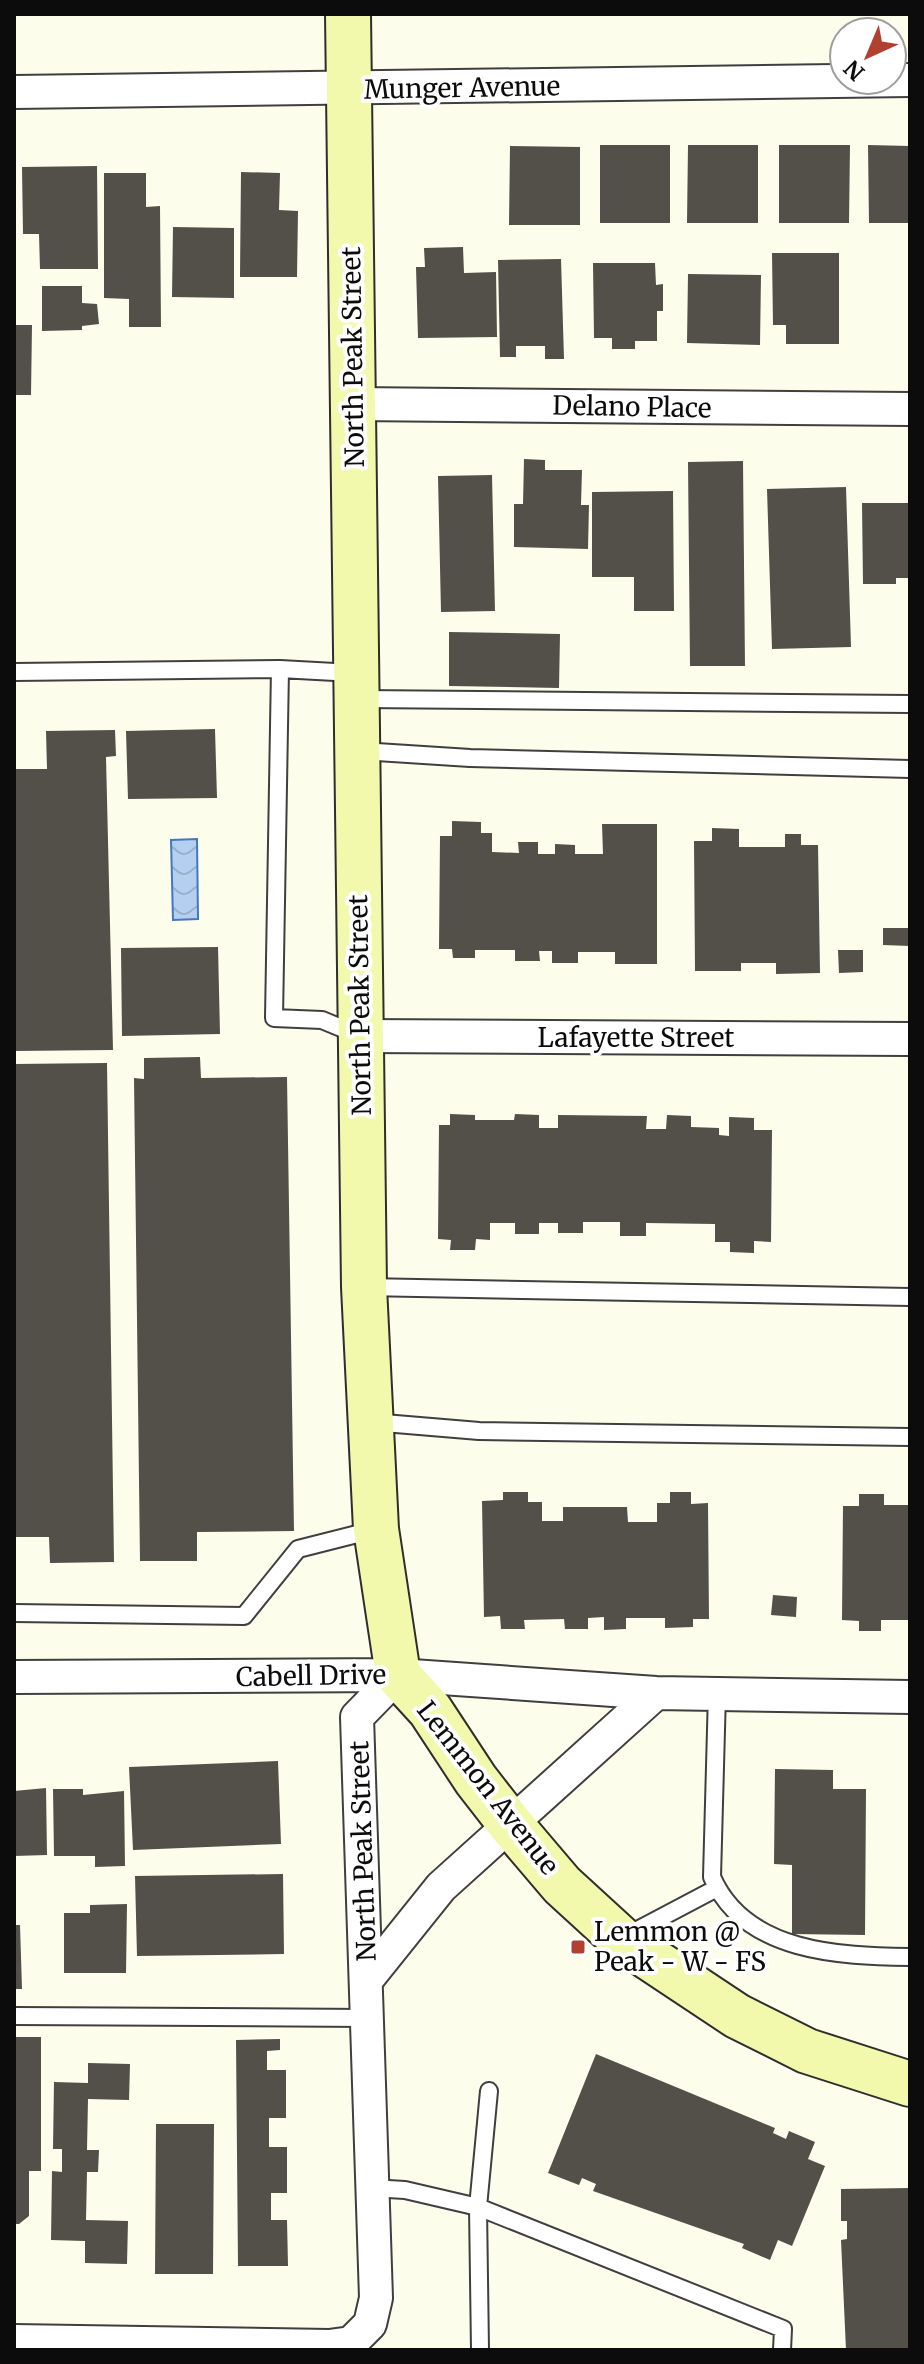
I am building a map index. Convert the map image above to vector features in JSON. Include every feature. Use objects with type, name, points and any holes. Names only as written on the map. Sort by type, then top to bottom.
[{"type":"main road","name":"North Peak Street","points":[[348,14],[354,404],[354,686],[364,1287],[376,1529],[398,1675]]},
{"type":"main road","name":"Lemmon Avenue","points":[[398,1675],[430,1710],[476,1780],[511,1825],[562,1885],[621,1939],[737,2016],[807,2051],[910,2084]]},
{"type":"street","name":"Munger Avenue","points":[[14,92],[349,90],[910,80]]},
{"type":"street","name":"Delano Place","points":[[354,404],[910,409]]},
{"type":"street","name":"Lafayette Street","points":[[361,1036],[910,1039]]},
{"type":"street","name":"Cabell Drive","points":[[14,1677],[398,1675],[656,1693],[910,1697]]},
{"type":"street","name":"North Peak Street","points":[[14,2341],[329,2346],[351,2343],[370,2324],[376,2298],[368,1978],[357,1717],[398,1675]]},
{"type":"street","points":[[511,1825],[656,1693]]},
{"type":"street","name":"North Peak Street","points":[[368,1978],[441,1887],[511,1825]]},
{"type":"lane","points":[[280,669],[274,1018],[322,1020],[361,1036]]},
{"type":"lane","points":[[14,672],[280,669],[354,686],[910,704]]},
{"type":"lane","points":[[355,750],[470,758],[910,769]]},
{"type":"lane","points":[[364,1287],[910,1297]]},
{"type":"lane","points":[[371,1422],[479,1431],[910,1437]]},
{"type":"lane","points":[[14,1613],[244,1616],[298,1549],[376,1529]]},
{"type":"lane","points":[[717,1693],[712,1877],[725,1901],[750,1924],[794,1946],[848,1957],[910,1957]]},
{"type":"lane","points":[[621,1939],[717,1888]]},
{"type":"lane","points":[[14,2016],[368,2018]]},
{"type":"lane","points":[[480,2350],[478,2207],[489,2091]]},
{"type":"lane","points":[[371,2188],[405,2190],[478,2207],[783,2329],[782,2350]]},
{"type":"water","points":[[197,839],[198,919],[173,920],[171,840]]},
{"type":"building","points":[[600,145],[670,145],[670,223],[600,223]]},
{"type":"building","points":[[688,145],[758,145],[758,223],[687,223]]},
{"type":"building","points":[[779,145],[850,145],[849,223],[779,223]]},
{"type":"building","points":[[868,145],[910,146],[910,223],[869,223]]},
{"type":"building","points":[[510,146],[580,147],[580,225],[509,225]]},
{"type":"building","points":[[97,166],[98,269],[40,269],[39,234],[23,234],[22,167]]},
{"type":"building","points":[[241,172],[280,173],[279,210],[298,211],[297,277],[240,277]]},
{"type":"building","points":[[104,173],[146,173],[146,207],[160,206],[161,327],[129,327],[129,299],[104,298]]},
{"type":"building","points":[[173,227],[234,228],[234,298],[172,297]]},
{"type":"building","points":[[463,247],[464,273],[496,272],[497,337],[418,338],[416,267],[425,267],[424,248]]},
{"type":"building","points":[[772,253],[839,253],[839,344],[786,344],[786,325],[773,325]]},
{"type":"building","points":[[561,259],[564,359],[545,359],[545,346],[516,346],[516,357],[500,357],[498,260]]},
{"type":"building","points":[[593,263],[655,263],[656,285],[663,284],[663,311],[657,311],[657,341],[635,341],[635,349],[612,349],[612,338],[594,338]]},
{"type":"building","points":[[688,274],[761,275],[760,345],[687,343]]},
{"type":"building","points":[[42,286],[82,286],[82,303],[97,304],[99,324],[82,326],[82,330],[42,331]]},
{"type":"building","points":[[14,325],[32,325],[31,395],[14,395]]},
{"type":"building","points":[[524,459],[545,460],[545,470],[582,470],[581,505],[589,505],[588,549],[514,547],[514,504],[523,504]]},
{"type":"building","points":[[743,461],[745,666],[690,666],[688,462]]},
{"type":"building","points":[[492,475],[495,611],[441,612],[438,476]]},
{"type":"building","points":[[846,487],[851,647],[772,649],[767,489]]},
{"type":"building","points":[[673,491],[674,611],[634,611],[634,577],[592,577],[592,492]]},
{"type":"building","points":[[862,503],[910,503],[910,578],[896,578],[896,584],[863,584]]},
{"type":"building","points":[[449,632],[560,634],[559,688],[449,686]]},
{"type":"building","points":[[215,729],[217,798],[128,799],[126,731]]},
{"type":"building","points":[[115,730],[116,756],[106,757],[113,1050],[14,1051],[14,769],[47,769],[46,731]]},
{"type":"building","points":[[452,821],[481,822],[481,833],[492,833],[492,852],[519,853],[518,842],[538,842],[538,854],[555,854],[555,844],[575,845],[575,854],[603,854],[602,824],[657,824],[657,964],[615,964],[615,952],[578,952],[578,963],[552,963],[552,951],[539,951],[540,961],[515,961],[515,950],[475,950],[475,958],[453,958],[452,949],[439,949],[440,836],[452,836]]},
{"type":"building","points":[[712,828],[739,829],[739,847],[785,847],[785,834],[801,834],[801,845],[818,845],[820,973],[776,974],[776,963],[741,963],[741,971],[695,971],[694,841],[712,841]]},
{"type":"building","points":[[883,928],[910,928],[910,946],[883,945]]},
{"type":"building","points":[[218,947],[220,1034],[122,1036],[121,948]]},
{"type":"building","points":[[838,950],[863,950],[863,972],[839,973]]},
{"type":"building","points":[[200,1057],[201,1078],[287,1077],[294,1531],[197,1532],[197,1561],[140,1561],[134,1078],[144,1079],[144,1058]]},
{"type":"building","points":[[107,1063],[114,1562],[50,1563],[49,1537],[14,1537],[14,1064]]},
{"type":"building","points":[[450,1114],[475,1115],[475,1120],[514,1120],[515,1114],[539,1115],[539,1128],[558,1128],[558,1115],[647,1116],[646,1129],[666,1129],[667,1115],[691,1116],[691,1127],[719,1128],[719,1135],[729,1136],[729,1117],[754,1118],[754,1130],[772,1130],[771,1242],[754,1241],[754,1253],[730,1252],[730,1242],[715,1242],[715,1224],[646,1223],[646,1236],[620,1236],[620,1222],[583,1222],[583,1233],[558,1233],[558,1223],[539,1223],[539,1234],[515,1234],[515,1223],[490,1223],[490,1240],[476,1239],[475,1250],[450,1250],[451,1240],[438,1239],[439,1125],[450,1125]]},
{"type":"building","points":[[503,1492],[528,1492],[528,1502],[542,1502],[542,1521],[563,1521],[563,1507],[627,1507],[628,1522],[657,1522],[657,1503],[670,1503],[670,1492],[691,1492],[691,1504],[708,1503],[709,1619],[693,1619],[693,1627],[665,1628],[665,1618],[626,1618],[626,1629],[604,1630],[604,1617],[588,1618],[588,1629],[565,1629],[564,1619],[524,1620],[525,1629],[501,1629],[500,1616],[484,1617],[482,1501],[503,1500]]},
{"type":"building","points":[[859,1494],[884,1494],[884,1505],[910,1505],[910,1620],[881,1620],[881,1631],[859,1631],[859,1621],[842,1620],[843,1506],[859,1506]]},
{"type":"building","points":[[773,1595],[797,1597],[796,1617],[771,1615]]},
{"type":"building","points":[[278,1761],[281,1844],[133,1850],[129,1767]]},
{"type":"building","points":[[775,1769],[833,1770],[833,1789],[866,1789],[865,1935],[792,1934],[792,1865],[774,1864]]},
{"type":"building","points":[[46,1788],[47,1855],[14,1856],[14,1791]]},
{"type":"building","points":[[53,1789],[83,1789],[83,1795],[124,1791],[125,1866],[95,1867],[95,1856],[54,1856]]},
{"type":"building","points":[[283,1874],[284,1954],[137,1956],[135,1876]]},
{"type":"building","points":[[127,1904],[126,1973],[64,1973],[64,1913],[90,1913],[90,1905]]},
{"type":"building","points":[[14,1925],[20,1925],[22,1989],[14,1989]]},
{"type":"building","points":[[16,2037],[41,2037],[41,2171],[29,2171],[29,2216],[19,2224],[14,2224]]},
{"type":"building","points":[[280,2039],[280,2050],[267,2051],[267,2070],[286,2070],[286,2118],[269,2118],[269,2147],[287,2147],[287,2193],[271,2193],[271,2220],[287,2220],[288,2266],[238,2266],[236,2040]]},
{"type":"building","points":[[596,2054],[775,2128],[773,2133],[786,2139],[789,2131],[815,2142],[808,2159],[825,2166],[792,2246],[778,2240],[770,2260],[742,2248],[744,2244],[593,2191],[596,2184],[582,2178],[579,2185],[548,2173]]},
{"type":"building","points":[[88,2063],[130,2064],[129,2100],[88,2099],[87,2150],[99,2150],[98,2172],[87,2172],[86,2220],[128,2221],[127,2264],[85,2263],[85,2241],[51,2240],[52,2171],[62,2172],[62,2149],[53,2149],[54,2082],[88,2083]]},
{"type":"building","points":[[156,2124],[214,2124],[213,2274],[155,2274]]},
{"type":"building","points":[[910,2188],[910,2350],[846,2350],[841,2240],[847,2239],[847,2221],[841,2221],[841,2189]]},
{"type":"place","name":"Lemmon @ Peak - W - FS","points":[[578,1947]]}]
